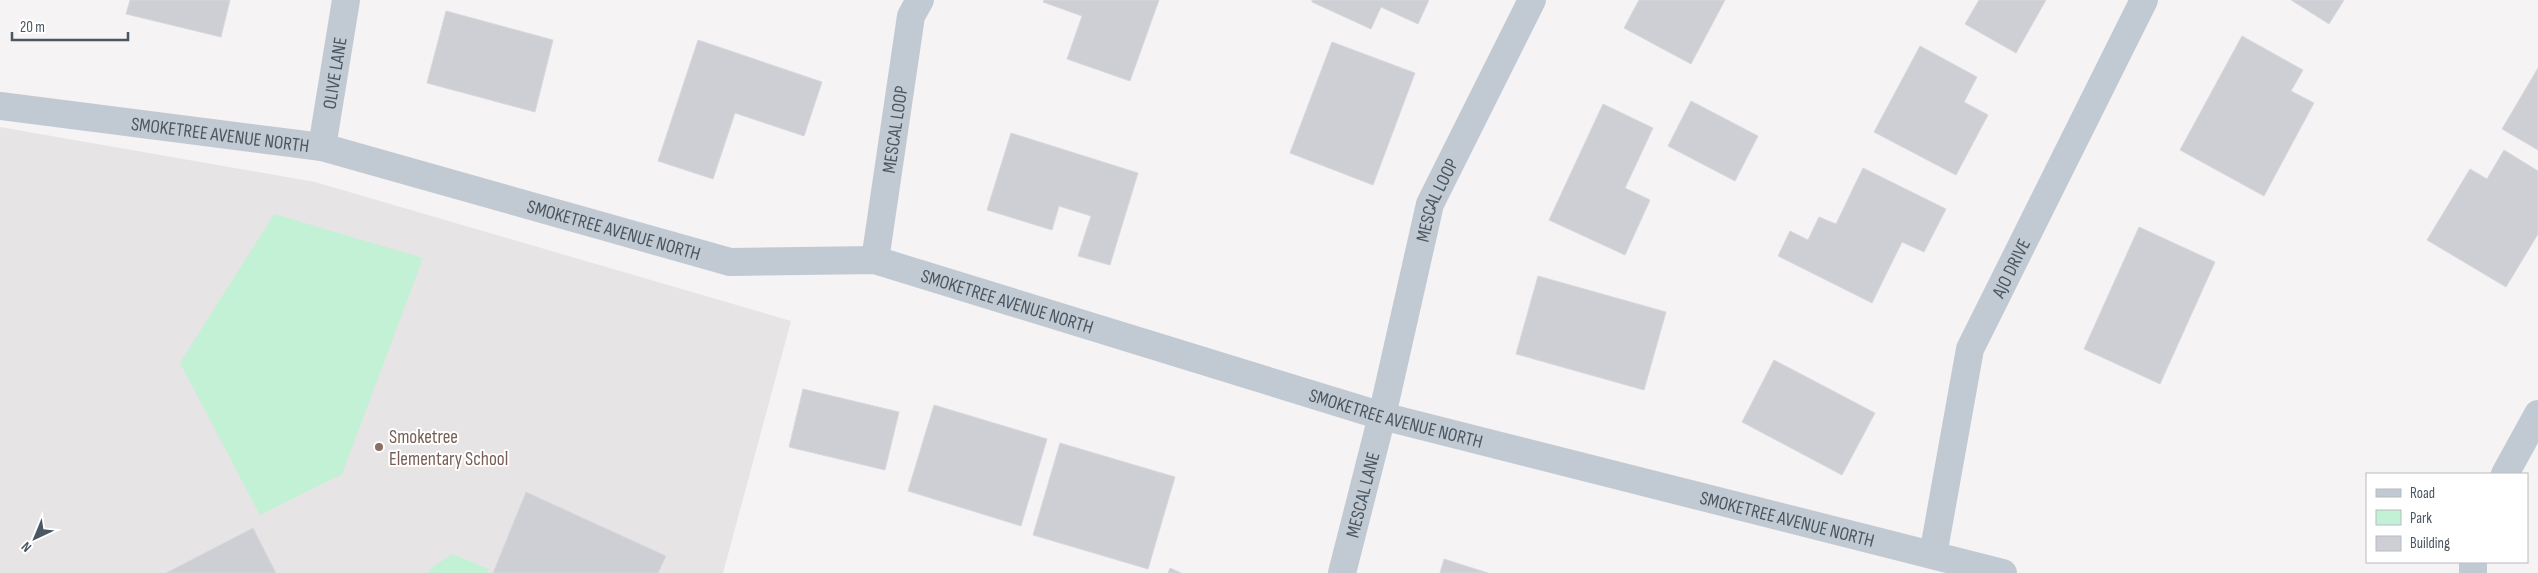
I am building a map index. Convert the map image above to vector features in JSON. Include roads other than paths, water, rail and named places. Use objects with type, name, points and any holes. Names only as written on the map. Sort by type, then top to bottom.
[{"type":"street","name":"OLIVE LANE","points":[[322,147],[346,0]]},
{"type":"street","name":"MESCAL LOOP","points":[[875,260],[912,16],[920,0]]},
{"type":"street","name":"MESCAL LOOP","points":[[1382,416],[1430,204],[1532,0]]},
{"type":"street","name":"AJO DRIVE","points":[[1934,555],[1970,348],[2144,0]]},
{"type":"street","name":"SMOKETREE AVENUE NORTH","points":[[0,106],[322,147],[730,262],[875,260],[1382,416],[2003,573]]},
{"type":"street","points":[[2506,473],[2538,414]]},
{"type":"street","name":"MESCAL LANE","points":[[1342,573],[1382,416]]},
{"type":"place","name":"Smoketree Elementary School","points":[[379,447]]}]
